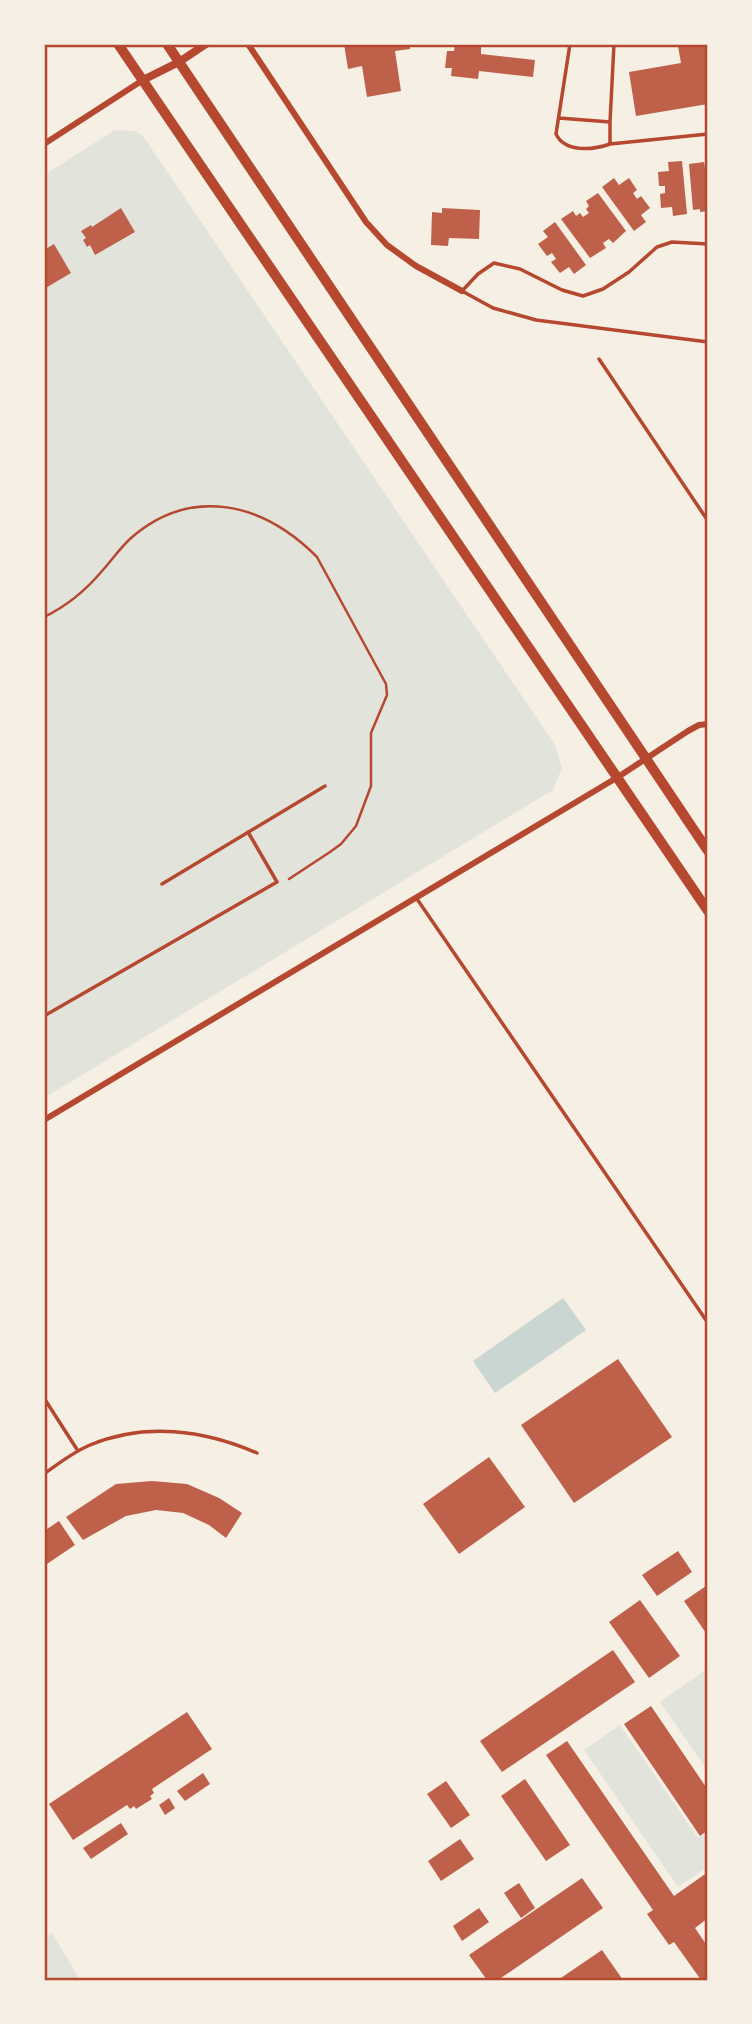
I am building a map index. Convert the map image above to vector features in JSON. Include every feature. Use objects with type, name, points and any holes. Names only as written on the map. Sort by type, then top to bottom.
[{"type":"main road","points":[[118,44],[708,911]]},
{"type":"main road","points":[[167,44],[708,851]]},
{"type":"street","points":[[44,144],[143,80],[179,62],[206,44]]},
{"type":"street","points":[[248,44],[366,222],[387,245],[416,266],[462,291]]},
{"type":"street","points":[[44,1120],[618,777],[688,731],[708,724]]},
{"type":"lane","points":[[570,44],[556,134],[560,142],[568,147],[598,148],[610,144],[708,134]]},
{"type":"lane","points":[[610,144],[614,44]]},
{"type":"lane","points":[[559,118],[610,121]]},
{"type":"lane","points":[[708,244],[672,242],[657,247],[629,272],[603,289],[583,296],[562,290],[520,269],[494,263],[478,274],[462,291],[493,308],[536,320],[708,342]]},
{"type":"lane","points":[[599,359],[708,521]]},
{"type":"lane","points":[[162,884],[325,786]]},
{"type":"lane","points":[[44,1016],[277,882],[248,832]]},
{"type":"lane","points":[[416,897],[708,1323]]},
{"type":"lane","points":[[44,1398],[78,1451]]},
{"type":"lane","points":[[44,1474],[88,1446],[136,1433],[161,1431],[210,1436],[257,1453]]},
{"type":"path","points":[[44,617],[81,592],[131,538],[155,520],[179,510],[206,505],[227,506],[252,514],[273,523],[303,543],[317,557],[386,684],[387,695],[371,733],[371,786],[356,825],[341,844],[289,878]]},
{"type":"shaded area","points":[[115,130],[135,131],[143,136],[555,745],[562,768],[553,790],[44,1098],[44,175]]},
{"type":"shaded area","points":[[563,1298],[586,1330],[495,1393],[473,1361]]},
{"type":"shaded area","points":[[708,1668],[708,1771],[660,1702]]},
{"type":"shaded area","points":[[620,1725],[698,1838],[708,1832],[708,1867],[678,1887],[584,1750]]},
{"type":"shaded area","points":[[52,1933],[80,1980],[44,1980],[44,1939]]},
{"type":"building","points":[[344,44],[410,44],[410,49],[395,51],[401,91],[367,97],[362,66],[348,69]]},
{"type":"building","points":[[455,44],[481,46],[481,54],[535,60],[533,77],[479,71],[478,79],[451,76],[452,68],[445,68],[447,51],[454,51]]},
{"type":"building","points":[[708,44],[708,104],[636,116],[629,72],[681,63],[678,46]]},
{"type":"building","points":[[682,161],[687,214],[673,216],[672,207],[661,208],[660,194],[665,193],[665,186],[659,186],[658,172],[669,171],[668,162]]},
{"type":"building","points":[[704,162],[705,168],[708,168],[708,211],[700,212],[700,209],[693,210],[689,164]]},
{"type":"building","points":[[614,178],[619,185],[629,178],[637,190],[633,193],[637,199],[641,196],[650,208],[641,215],[646,222],[634,231],[602,187]]},
{"type":"building","points":[[598,193],[626,231],[613,243],[609,239],[603,243],[606,248],[590,258],[561,219],[573,211],[576,216],[580,213],[583,217],[589,213],[586,201]]},
{"type":"building","points":[[121,208],[135,232],[95,255],[90,245],[87,247],[83,240],[86,238],[81,231]]},
{"type":"building","points":[[442,208],[480,210],[479,239],[449,238],[448,246],[431,245],[432,212],[442,213]]},
{"type":"building","points":[[555,222],[586,265],[574,274],[569,267],[560,273],[551,262],[556,259],[552,253],[547,256],[538,244],[548,237],[543,231]]},
{"type":"building","points":[[54,244],[71,273],[44,289],[44,250]]},
{"type":"building","points":[[618,1359],[672,1437],[574,1503],[521,1425]]},
{"type":"building","points":[[489,1457],[525,1507],[459,1554],[423,1504]]},
{"type":"building","points":[[152,1481],[187,1484],[219,1498],[242,1513],[226,1538],[209,1525],[183,1513],[156,1510],[126,1516],[83,1540],[66,1517],[116,1484]]},
{"type":"building","points":[[59,1521],[75,1545],[44,1566],[44,1531]]},
{"type":"building","points":[[678,1551],[692,1572],[657,1596],[642,1575]]},
{"type":"building","points":[[706,1586],[708,1589],[708,1636],[684,1601]]},
{"type":"building","points":[[640,1600],[680,1656],[649,1678],[609,1622]]},
{"type":"building","points":[[613,1650],[635,1682],[502,1772],[480,1741]]},
{"type":"building","points":[[651,1706],[708,1790],[708,1830],[700,1836],[624,1724]]},
{"type":"building","points":[[187,1712],[212,1749],[152,1789],[152,1799],[136,1809],[134,1806],[130,1809],[127,1805],[73,1840],[49,1804]]},
{"type":"building","points":[[567,1741],[674,1896],[708,1872],[708,1918],[695,1928],[708,1947],[708,1980],[701,1980],[674,1942],[669,1945],[647,1914],[653,1910],[546,1755]]},
{"type":"building","points":[[203,1773],[210,1784],[185,1801],[177,1791]]},
{"type":"building","points":[[525,1779],[570,1845],[546,1861],[501,1796]]},
{"type":"building","points":[[446,1781],[470,1815],[451,1828],[427,1794]]},
{"type":"building","points":[[169,1798],[175,1808],[165,1815],[159,1805]]},
{"type":"building","points":[[121,1823],[128,1834],[91,1859],[83,1848]]},
{"type":"building","points":[[460,1839],[474,1859],[441,1881],[428,1861]]},
{"type":"building","points":[[582,1878],[603,1908],[498,1980],[487,1980],[469,1955]]},
{"type":"building","points":[[519,1883],[535,1908],[521,1918],[504,1893]]},
{"type":"building","points":[[479,1908],[489,1922],[462,1941],[453,1926]]},
{"type":"building","points":[[602,1950],[623,1980],[558,1980]]}]
